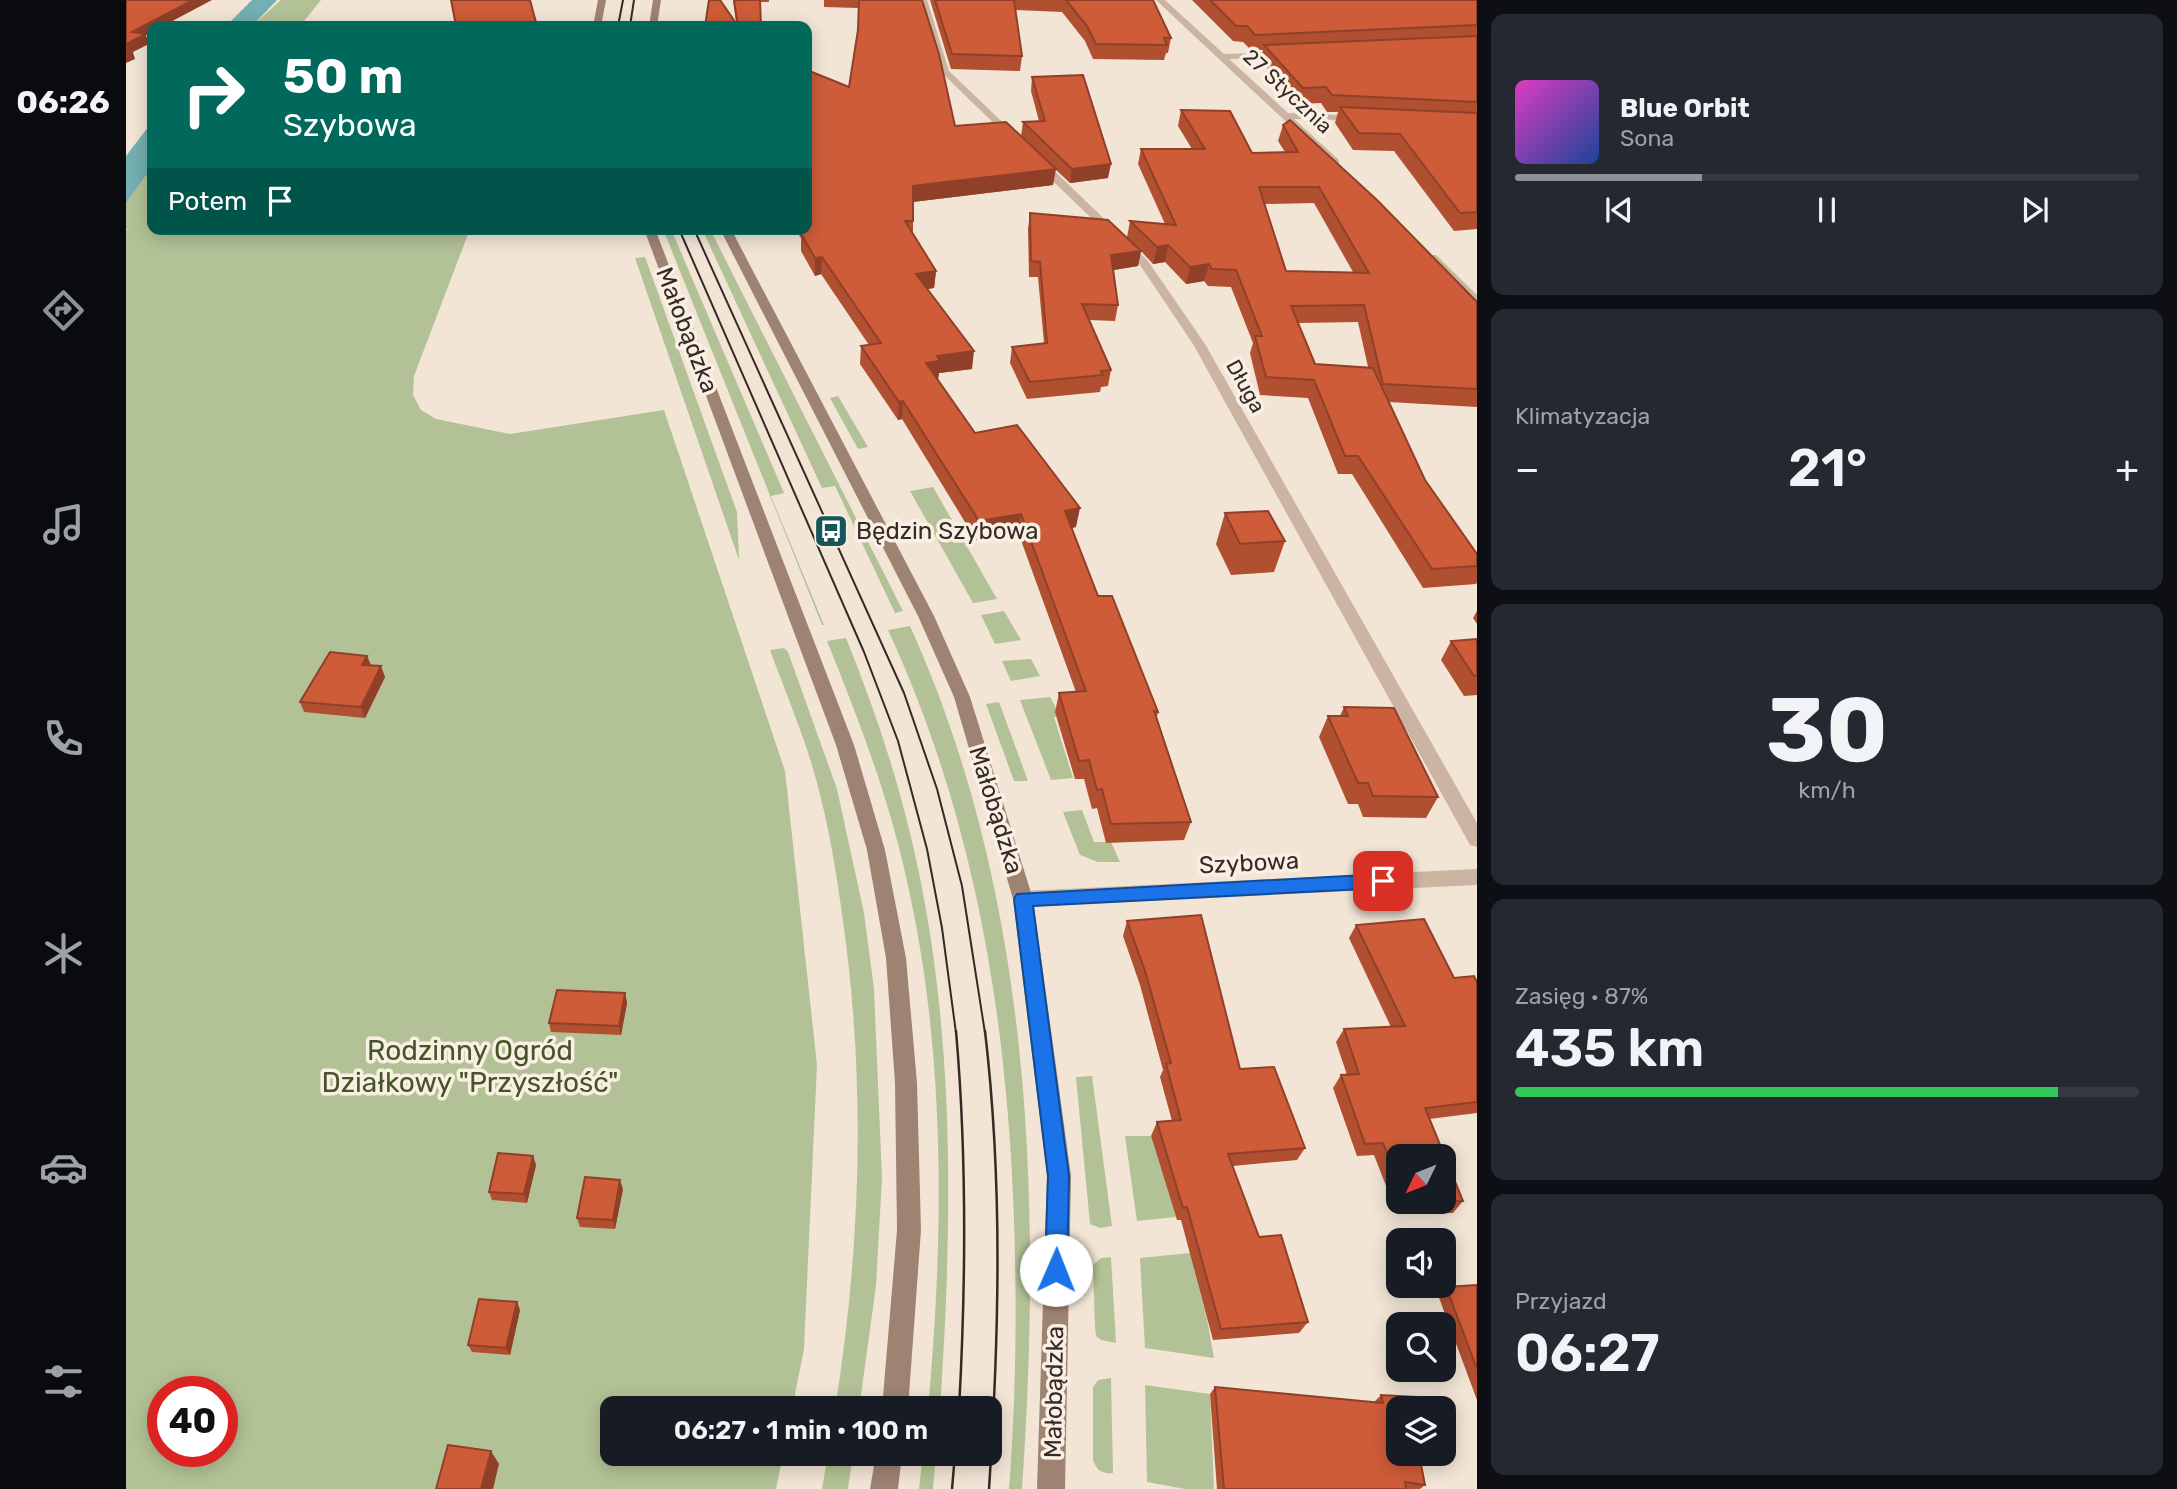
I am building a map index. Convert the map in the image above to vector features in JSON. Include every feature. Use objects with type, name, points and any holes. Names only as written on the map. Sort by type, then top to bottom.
[{"type":"street","points":[[598,21],[603,0]]},
{"type":"street","points":[[654,21],[657,0]]},
{"type":"street","name":"Długa","points":[[923,0],[945,72],[1144,263],[1164,289],[1199,344],[1477,840]]},
{"type":"street","name":"27 Stycznia","points":[[1160,0],[1288,116],[1346,174]]},
{"type":"street","points":[[1224,57],[1289,54]]},
{"type":"street","points":[[1288,116],[1376,118]]},
{"type":"street","name":"Małobądzka","points":[[651,235],[845,745],[876,850],[896,958],[906,1083],[909,1230],[896,1396]]},
{"type":"street","name":"Małobądzka","points":[[727,235],[926,616],[962,697],[1023,899],[1059,1176],[1051,1489]]},
{"type":"street","points":[[1422,248],[1477,302]]},
{"type":"street","name":"Szybowa","points":[[1023,899],[1477,877]]},
{"type":"street","points":[[884,1489],[887,1466]]},
{"type":"green space","points":[[281,0],[321,0],[304,21],[258,21]]},
{"type":"green space","name":"Rodzinny Ogród Działkowy \"Przyszłość\"","points":[[147,173],[147,235],[468,235],[414,376],[413,395],[421,410],[436,419],[510,434],[664,410],[785,771],[817,1065],[804,1349],[795,1396],[600,1396],[600,1466],[781,1466],[776,1489],[126,1489],[126,230],[129,229],[126,229],[126,203]]},
{"type":"green space","points":[[665,235],[674,235],[784,493],[771,496],[822,625]]},
{"type":"green space","points":[[705,235],[713,235],[903,611],[895,613],[835,486],[822,488]]},
{"type":"green space","points":[[645,257],[737,512],[739,560],[635,258]]},
{"type":"green space","points":[[838,396],[868,447],[858,449],[830,398]]},
{"type":"green space","points":[[933,487],[997,599],[973,603],[910,491]]},
{"type":"green space","points":[[1004,611],[1021,640],[995,644],[981,615]]},
{"type":"green space","points":[[910,626],[951,728],[982,834],[1004,941],[1019,1050],[1028,1159],[1030,1270],[1022,1489],[1009,1489],[1015,1354],[1014,1220],[1010,1143],[994,992],[964,844],[943,772],[918,700],[888,630]]},
{"type":"green space","points":[[846,638],[881,732],[909,829],[936,972],[947,1117],[948,1191],[941,1396],[929,1396],[939,1209],[935,1075],[929,1008],[919,942],[899,846],[861,728],[827,641]]},
{"type":"green space","points":[[784,648],[788,652],[837,789],[864,913],[874,989],[882,1178],[876,1286],[861,1396],[837,1396],[850,1287],[857,1165],[855,1043],[843,921],[817,784],[770,650]]},
{"type":"green space","points":[[1031,659],[1040,676],[1011,681],[1002,661]]},
{"type":"green space","points":[[1050,697],[1060,716],[1054,717],[1073,778],[1051,780],[1020,700]]},
{"type":"green space","points":[[999,702],[1028,781],[1014,781],[986,704]]},
{"type":"green space","points":[[1082,810],[1094,842],[1111,842],[1120,862],[1098,862],[1080,855],[1063,812]]},
{"type":"green space","points":[[1092,1076],[1112,1226],[1100,1228],[1090,1224],[1076,1077]]},
{"type":"green space","points":[[1125,1136],[1151,1136],[1176,1217],[1137,1221]]},
{"type":"green space","points":[[1190,1253],[1214,1358],[1145,1348],[1140,1258]]},
{"type":"green space","points":[[1111,1257],[1116,1343],[1101,1340],[1096,1336],[1095,1327],[1093,1265],[1101,1258]]},
{"type":"green space","points":[[1111,1378],[1113,1473],[1105,1473],[1100,1471],[1093,1460],[1093,1387],[1098,1380]]},
{"type":"green space","points":[[1145,1385],[1210,1394],[1214,1489],[1185,1489],[1147,1482]]},
{"type":"green space","points":[[826,1466],[851,1466],[848,1489],[822,1489]]},
{"type":"green space","points":[[922,1466],[935,1466],[933,1489],[919,1489]]},
{"type":"water","points":[[252,0],[277,0],[257,21],[231,21]]},
{"type":"water","points":[[147,129],[147,174],[126,203],[126,156]]},
{"type":"building","points":[[126,0],[193,0],[153,21],[147,21],[147,24],[132,32],[146,34],[126,44]]},
{"type":"building","points":[[451,0],[530,0],[536,21],[455,21]]},
{"type":"building","points":[[709,0],[720,0],[735,21],[706,21]]},
{"type":"building","points":[[734,0],[760,0],[761,21],[737,21]]},
{"type":"building","points":[[859,0],[922,0],[939,54],[955,126],[1006,122],[1056,169],[913,186],[913,221],[905,221],[936,271],[916,274],[974,351],[937,356],[940,361],[926,363],[975,433],[1017,425],[1080,508],[1065,511],[1098,596],[1112,596],[1158,712],[1154,711],[1191,822],[1111,824],[1102,789],[1097,790],[1089,760],[1079,761],[1059,693],[1086,691],[1021,514],[979,521],[903,401],[899,402],[861,346],[881,343],[822,257],[815,258],[802,235],[812,235],[812,72],[849,87],[858,30]]},
{"type":"building","points":[[935,0],[1014,0],[1022,56],[952,54]]},
{"type":"building","points":[[1066,0],[1153,0],[1171,38],[1164,38],[1167,45],[1096,44],[1087,26]]},
{"type":"building","points":[[1210,0],[1477,0],[1477,25],[1255,35],[1247,26],[1236,26]]},
{"type":"building","points":[[1477,36],[1477,102],[1332,95],[1326,87],[1303,88],[1264,45]]},
{"type":"building","points":[[1083,75],[1111,164],[1072,169],[1023,122],[1045,121],[1032,77]]},
{"type":"building","points":[[1340,107],[1477,113],[1477,212],[1460,213],[1400,134],[1359,133]]},
{"type":"building","points":[[1181,110],[1230,111],[1252,153],[1298,152],[1283,125],[1290,120],[1377,200],[1477,302],[1477,389],[1383,384],[1364,305],[1291,306],[1315,364],[1373,368],[1425,480],[1477,554],[1477,566],[1432,569],[1358,456],[1345,456],[1314,380],[1266,377],[1255,336],[1262,336],[1236,270],[1212,269],[1209,264],[1190,267],[1168,245],[1157,247],[1130,221],[1176,225],[1141,149],[1205,149]],"holes":[[[1259,187],[1319,187],[1369,273],[1286,271]]]},
{"type":"building","points":[[1030,213],[1108,220],[1141,251],[1111,255],[1118,305],[1082,304],[1111,370],[1101,371],[1103,375],[1030,382],[1012,347],[1047,343],[1040,262],[1031,261]]},
{"type":"building","points":[[1268,511],[1285,541],[1240,544],[1225,513]]},
{"type":"building","points":[[1477,639],[1477,676],[1474,676],[1451,641]]},
{"type":"building","points":[[330,652],[367,656],[362,665],[381,666],[361,707],[300,702]]},
{"type":"building","points":[[1344,707],[1394,708],[1438,797],[1373,796],[1368,783],[1358,783],[1328,716],[1348,716]]},
{"type":"building","points":[[1201,915],[1240,1069],[1274,1067],[1305,1148],[1228,1154],[1259,1237],[1281,1235],[1308,1322],[1221,1329],[1187,1207],[1183,1208],[1157,1122],[1181,1120],[1166,1064],[1171,1063],[1145,971],[1127,921]]},
{"type":"building","points":[[1424,919],[1454,978],[1474,976],[1477,982],[1477,1102],[1425,1108],[1440,1144],[1386,1144],[1386,1151],[1383,1143],[1365,1144],[1341,1075],[1359,1074],[1344,1029],[1405,1026],[1356,925]]},
{"type":"building","points":[[557,990],[625,993],[619,1026],[549,1023]]},
{"type":"building","points":[[498,1153],[533,1156],[524,1194],[489,1192]]},
{"type":"building","points":[[585,1177],[620,1180],[613,1220],[577,1218]]},
{"type":"building","points":[[1456,1184],[1463,1201],[1456,1201]]},
{"type":"building","points":[[1477,1285],[1477,1369],[1450,1298],[1456,1298],[1456,1286]]},
{"type":"building","points":[[479,1299],[517,1302],[506,1348],[468,1345]]},
{"type":"building","points":[[1215,1387],[1383,1403],[1381,1395],[1399,1396],[1386,1396],[1386,1466],[1421,1466],[1425,1485],[1405,1482],[1406,1489],[1224,1489]]},
{"type":"building","points":[[448,1445],[491,1451],[481,1489],[436,1489]]},
{"type":"tram line","points":[[619,21],[623,0]]},
{"type":"tram line","points":[[631,21],[634,0]]},
{"type":"tram line","points":[[682,235],[864,652],[898,741],[927,849],[942,928],[956,1033]]},
{"type":"tram line","points":[[697,235],[904,693],[937,789],[962,886],[985,1033]]},
{"type":"tram line","points":[[956,1031],[964,1220],[960,1396]]},
{"type":"tram line","points":[[985,1031],[995,1146],[998,1260],[989,1489]]},
{"type":"tram line","points":[[952,1489],[954,1466]]},
{"type":"place","name":"Będzin Szybowa","points":[[831,531]]},
{"type":"route","points":[[1056,1270],[1059,1176],[1023,899],[1383,881]]}]
